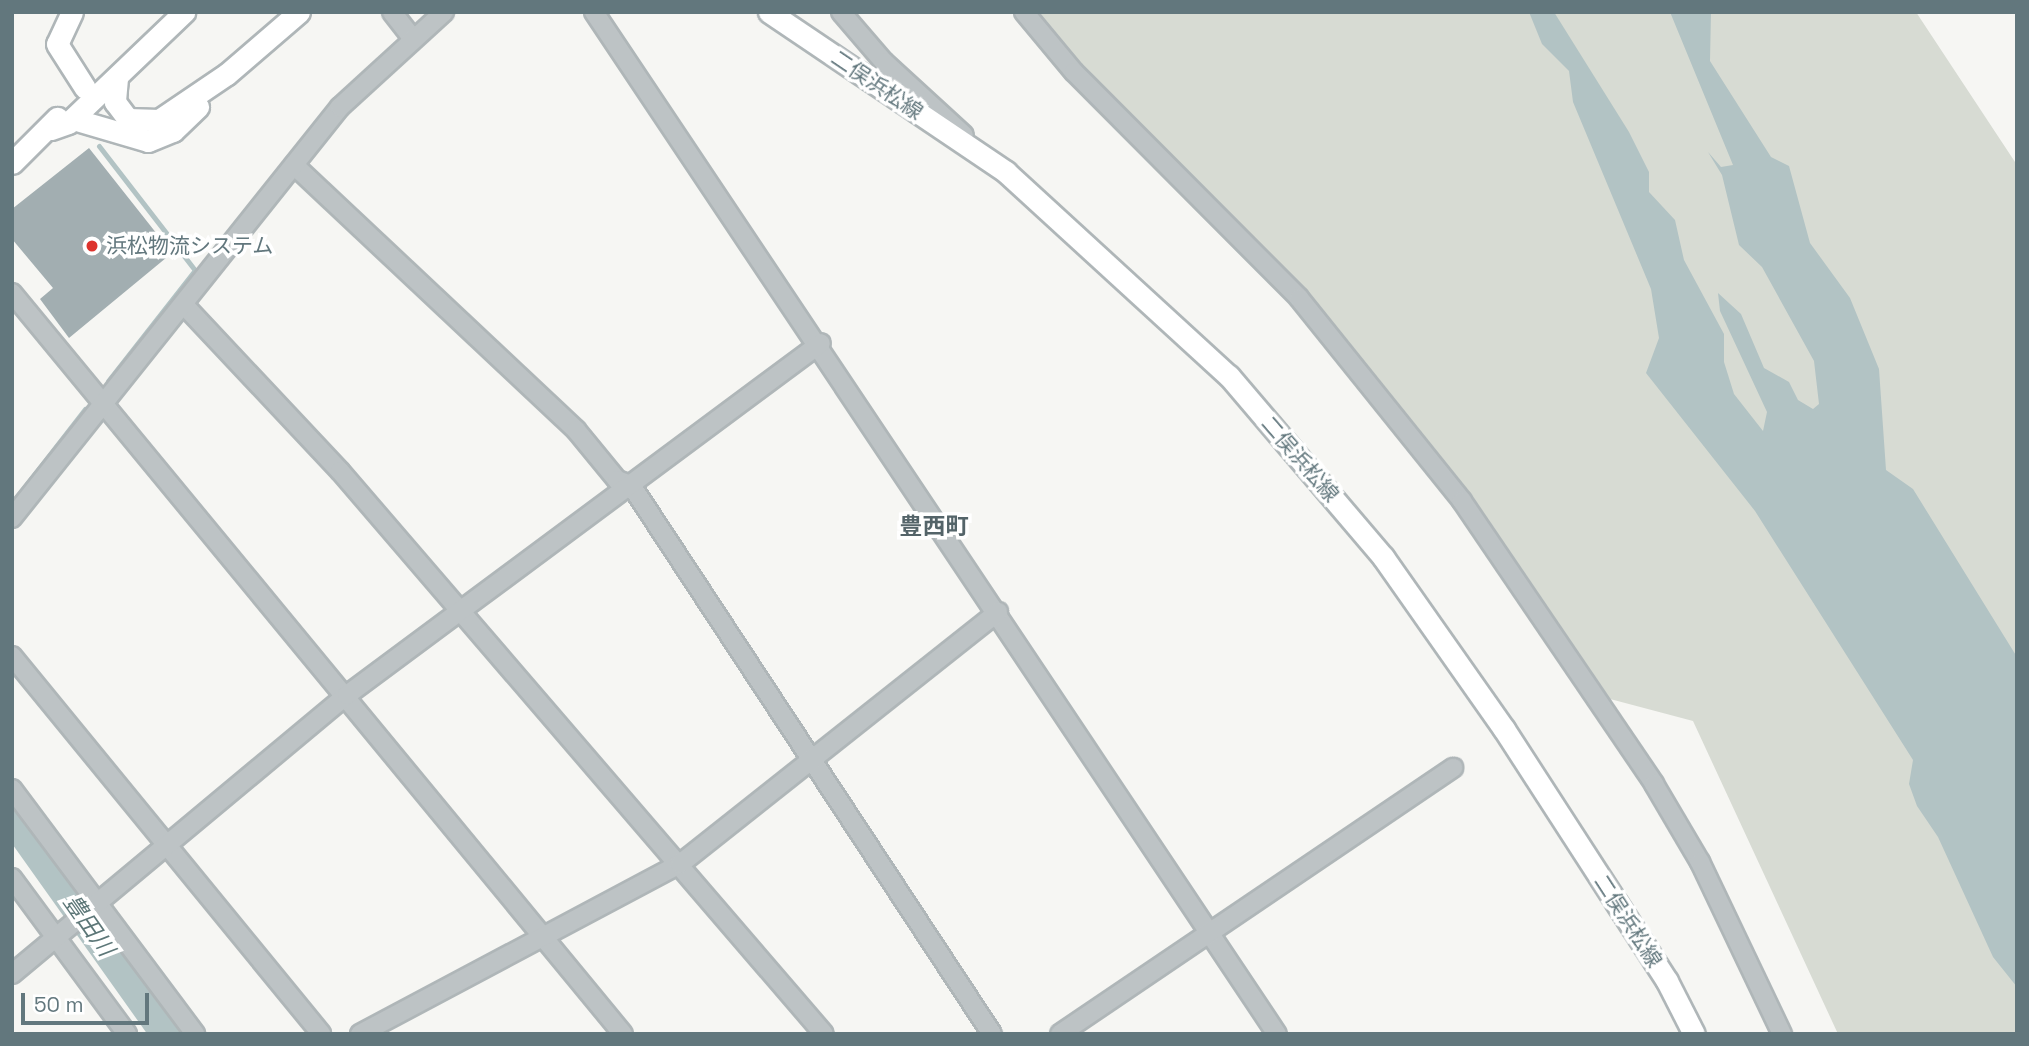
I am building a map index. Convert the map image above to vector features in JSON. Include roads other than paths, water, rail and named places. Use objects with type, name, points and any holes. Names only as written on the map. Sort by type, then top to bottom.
[{"type":"main road","points":[[72,12],[57,44],[85,88]]},
{"type":"main road","points":[[51,129],[73,119],[184,12]]},
{"type":"main road","points":[[73,119],[129,138],[157,139],[299,12]]},
{"type":"main road","name":"二俣浜松線","points":[[769,12],[1006,172],[1228,376],[1383,557],[1504,729],[1667,981],[1694,1034]]},
{"type":"main road","points":[[12,163],[51,129],[85,88],[123,69]]},
{"type":"main road","points":[[123,69],[119,111],[147,123],[227,74]]},
{"type":"street","points":[[392,12],[412,38]]},
{"type":"street","points":[[12,518],[340,107],[412,38],[444,12]]},
{"type":"street","points":[[594,12],[821,343],[1277,1034]]},
{"type":"street","points":[[841,12],[884,62],[1006,172]]},
{"type":"street","points":[[1024,12],[1074,72],[1299,298],[1462,502],[1654,784],[1700,863],[1782,1034]]},
{"type":"street","points":[[294,165],[576,430],[617,480],[631,485],[992,1034]]},
{"type":"street","points":[[12,293],[347,695],[623,1034]]},
{"type":"street","points":[[184,305],[340,471],[457,611],[680,864],[824,1034]]},
{"type":"street","points":[[12,974],[347,695],[821,343]]},
{"type":"street","points":[[360,1034],[680,864],[998,612]]},
{"type":"street","points":[[12,656],[321,1034]]},
{"type":"street","points":[[1060,1034],[1453,768]]},
{"type":"street","points":[[12,789],[195,1034]]},
{"type":"street","points":[[12,878],[63,930],[127,1034]]},
{"type":"waterway","points":[[99,146],[195,270],[108,381]]},
{"type":"waterway","points":[[12,503],[85,409]]},
{"type":"waterway","name":"豊田川","points":[[12,816],[167,1034]]},
{"type":"place","name":"浜松物流システム","points":[[92,246]]},
{"type":"district","name":"豊西町","points":[[934,526]]}]
